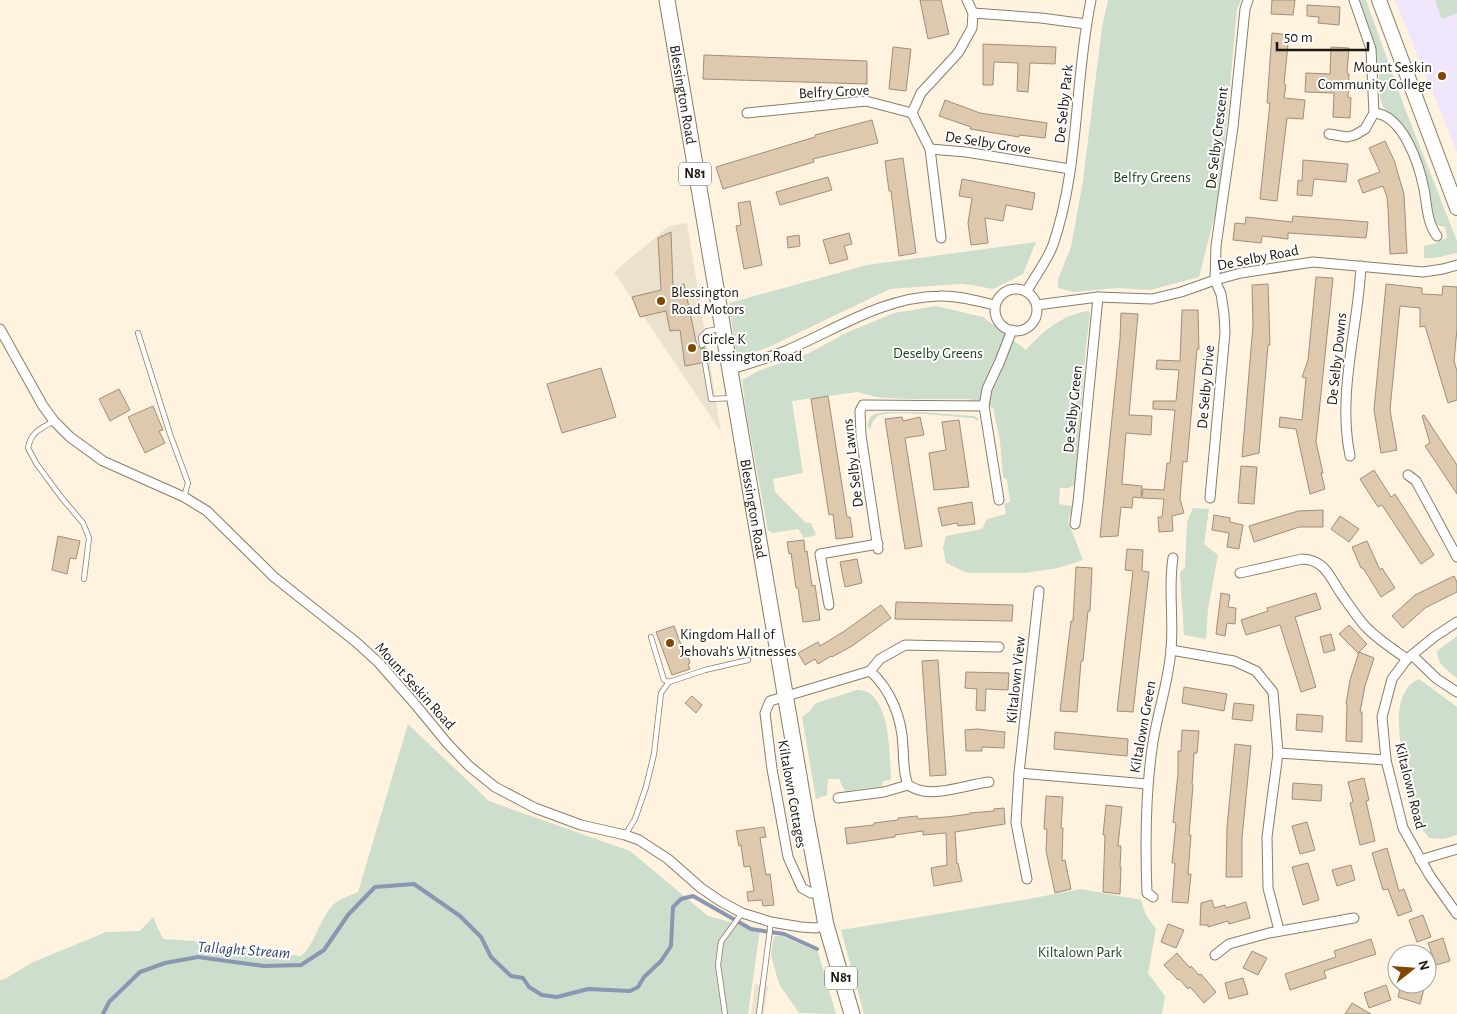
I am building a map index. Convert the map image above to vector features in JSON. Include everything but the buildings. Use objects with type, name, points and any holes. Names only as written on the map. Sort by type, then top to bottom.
[{"type":"main road","name":"Blessington Road","points":[[667,0],[733,398],[819,892],[826,925],[852,1014]]},
{"type":"street","points":[[941,238],[930,149],[912,113],[921,93],[958,53],[972,28],[973,13],[967,0]]},
{"type":"street","name":"De Selby Park","points":[[1027,292],[1052,248],[1060,222],[1070,170],[1086,24],[1091,0]]},
{"type":"street","name":"De Selby Crescent","points":[[1215,280],[1216,246],[1225,193],[1245,9],[1248,0]]},
{"type":"street","points":[[1329,134],[1347,137],[1355,135],[1365,129],[1374,113],[1371,49],[1354,0]]},
{"type":"street","points":[[1379,0],[1454,193],[1457,208]]},
{"type":"street","points":[[973,13],[1041,18],[1086,24]]},
{"type":"street","name":"Belfry Grove","points":[[747,113],[866,101],[912,113]]},
{"type":"street","points":[[1374,113],[1382,113],[1392,121],[1403,134],[1411,148],[1424,186],[1431,228],[1437,236]]},
{"type":"street","name":"De Selby Grove","points":[[930,149],[966,152],[1070,170]]},
{"type":"street","name":"De Selby Road","points":[[1037,305],[1098,297],[1152,299],[1242,273],[1313,262],[1424,272],[1443,269],[1457,264]]},
{"type":"street","name":"De Selby Downs","points":[[1350,456],[1346,431],[1345,401],[1361,266]]},
{"type":"street","name":"De Selby Drive","points":[[1210,498],[1225,332],[1221,294],[1215,280]]},
{"type":"street","points":[[1021,289],[1035,300],[1037,305],[1035,319],[1025,329],[1012,330],[1000,324],[995,311],[995,305],[998,298],[1008,290],[1021,289]]},
{"type":"street","points":[[729,370],[783,352],[842,323],[910,299],[940,296],[995,305]]},
{"type":"street","name":"De Selby Green","points":[[1074,524],[1078,502],[1098,297]]},
{"type":"street","name":"Mount Seskin Road","points":[[0,329],[43,406],[54,421],[70,437],[103,461],[184,497],[207,511],[274,577],[356,642],[378,663],[447,743],[469,766],[495,787],[535,808],[581,825],[626,835],[639,840],[652,847],[740,916],[770,925],[816,928],[826,925]]},
{"type":"street","points":[[999,500],[984,406],[987,389],[1012,330]]},
{"type":"street","name":"De Selby Lawns","points":[[829,604],[820,554],[878,546],[861,435],[860,411],[863,405],[984,406]]},
{"type":"street","points":[[1408,475],[1416,481],[1457,557]]},
{"type":"street","name":"Kiltalown Green","points":[[1153,897],[1147,893],[1145,843],[1148,784],[1153,740],[1171,650],[1170,585],[1173,558]]},
{"type":"street","points":[[1240,572],[1302,558],[1312,559],[1332,576],[1342,594],[1365,626],[1457,692]]},
{"type":"street","name":"Kiltalown View","points":[[1027,879],[1016,823],[1039,591]]},
{"type":"street","name":"Kiltalown Road","points":[[1457,622],[1434,637],[1410,657],[1392,679],[1382,717],[1386,760],[1403,828],[1433,882],[1457,914]]},
{"type":"street","points":[[786,696],[870,671],[880,659],[905,645],[998,647]]},
{"type":"street","points":[[1171,650],[1234,661],[1256,671],[1273,692],[1277,721],[1278,753],[1267,837],[1268,888],[1279,930]]},
{"type":"street","points":[[870,671],[882,682],[893,702],[901,728],[904,773],[908,785]]},
{"type":"street","name":"Kiltalown Cottages","points":[[786,696],[770,701],[765,713],[772,769],[788,856],[802,888],[812,894],[819,892]]},
{"type":"street","points":[[1278,753],[1386,760]]},
{"type":"street","points":[[1020,773],[1148,784]]},
{"type":"street","points":[[838,798],[884,792],[908,785],[920,791],[940,791],[975,783],[989,782]]},
{"type":"street","points":[[1420,860],[1457,849]]},
{"type":"street","points":[[1215,955],[1230,944],[1279,930],[1354,918]]},
{"type":"lane","points":[[702,345],[700,337],[707,332],[722,328]]},
{"type":"lane","points":[[138,333],[170,434],[188,483],[184,497]]},
{"type":"lane","points":[[705,363],[711,399],[733,398]]},
{"type":"lane","points":[[54,421],[37,431],[30,438],[28,448],[36,463],[83,523],[89,538],[84,579]]},
{"type":"lane","points":[[651,637],[664,680],[670,682]]},
{"type":"lane","points":[[626,835],[635,818],[646,788],[654,754],[661,693],[670,682],[705,670],[748,660]]},
{"type":"lane","points":[[725,1014],[718,965],[720,942],[740,916]]},
{"type":"lane","points":[[759,1014],[770,925]]},
{"type":"shaded area","name":"Mount Seskin Community College","points":[[1395,0],[1457,0],[1457,152]]},
{"type":"shaded area","points":[[687,223],[721,432],[614,272],[669,226]]},
{"type":"shaded area","points":[[755,984],[768,986],[764,1014],[751,1014]]},
{"type":"green space","name":"Belfry Greens","points":[[1108,0],[1241,0],[1237,9],[1220,195],[1199,277],[1150,290],[1117,288],[1073,292],[1058,288],[1058,279],[1071,247],[1083,181],[1102,27]]},
{"type":"green space","points":[[1360,0],[1366,0],[1404,106],[1457,241],[1457,253],[1435,258],[1424,258],[1424,246],[1447,238],[1445,227],[1436,225],[1426,175],[1406,129],[1383,107],[1379,94],[1379,71],[1375,46]]},
{"type":"green space","points":[[1435,0],[1457,0],[1457,13],[1442,19]]},
{"type":"green space","points":[[1036,242],[1023,274],[993,289],[961,284],[890,289],[771,346],[755,352],[736,354],[729,303],[867,265]]},
{"type":"green space","name":"Deselby Greens","points":[[936,306],[983,317],[1026,350],[1054,324],[1071,316],[1089,311],[1075,485],[1068,488],[1060,488],[1059,504],[1073,506],[1068,521],[1083,560],[1058,568],[1025,573],[968,573],[946,563],[943,548],[946,536],[982,529],[987,519],[1006,514],[1004,504],[1010,502],[1007,480],[1003,477],[1000,441],[993,408],[969,399],[906,399],[876,397],[857,392],[792,401],[803,473],[773,479],[775,492],[806,523],[811,523],[816,535],[804,538],[798,529],[772,533],[768,531],[742,380],[758,371],[809,353],[848,332],[894,313]]},
{"type":"green space","points":[[889,412],[921,412],[974,416],[979,419],[978,421],[973,418],[896,413],[876,417],[870,429],[868,428],[871,417]]},
{"type":"green space","points":[[1193,508],[1209,509],[1204,544],[1218,555],[1208,609],[1206,639],[1184,635],[1180,573],[1185,567],[1187,522]]},
{"type":"green space","points":[[1457,636],[1457,678],[1441,663],[1437,656],[1437,651]]},
{"type":"green space","points":[[1419,679],[1457,707],[1457,835],[1443,839],[1429,838],[1419,824],[1403,759],[1399,712],[1402,698],[1409,686]]},
{"type":"green space","points":[[857,690],[868,693],[877,700],[882,712],[889,741],[891,780],[883,781],[882,786],[845,791],[839,779],[828,779],[827,795],[816,799],[802,717],[816,703]]},
{"type":"green space","points":[[408,724],[489,801],[630,851],[708,916],[760,930],[748,1014],[0,1014],[0,980],[5,979],[31,963],[106,932],[140,931],[153,917],[163,939],[194,941],[301,956],[310,945],[324,917],[334,904],[358,892]]},
{"type":"green space","name":"Kiltalown Park","points":[[1081,889],[1141,900],[1146,915],[1156,929],[1148,973],[1165,996],[1162,1014],[864,1014],[841,930]]},
{"type":"green space","points":[[774,936],[782,936],[818,952],[836,1014],[799,1013],[779,984],[771,955]]},
{"type":"waterway","name":"Tallaght Stream","points":[[103,1014],[109,1002],[140,972],[165,963],[198,957],[264,966],[301,965],[324,950],[348,915],[375,887],[414,884],[460,916],[481,937],[491,957],[511,976],[523,978],[529,987],[542,995],[557,997],[588,989],[630,991],[638,987],[644,977],[661,961],[671,946],[673,907],[681,899],[693,896],[751,929],[784,934],[817,949]]},
{"type":"place","name":"Mount Seskin Community College","points":[[1442,76]]},
{"type":"place","name":"Blessington Road Motors","points":[[661,301]]},
{"type":"place","name":"Circle K Blessington Road","points":[[692,348]]},
{"type":"place","name":"Kingdom Hall of Jehovah's Witnesses","points":[[670,643]]}]
